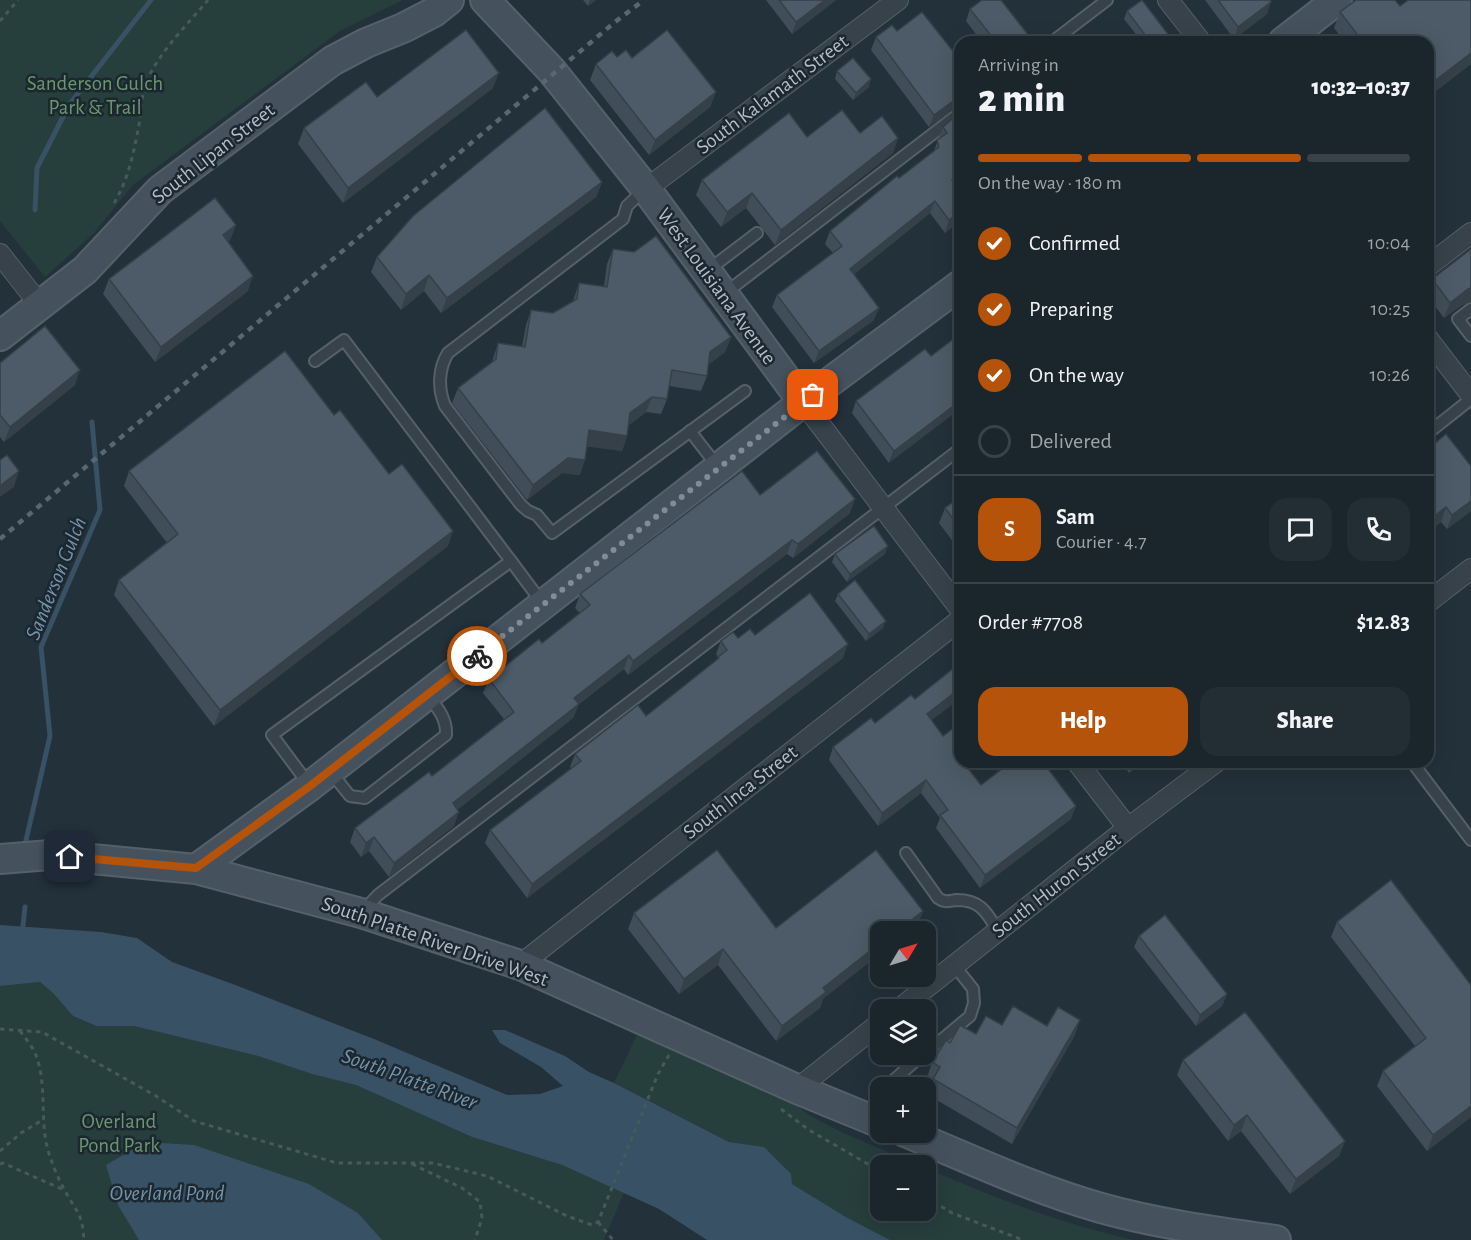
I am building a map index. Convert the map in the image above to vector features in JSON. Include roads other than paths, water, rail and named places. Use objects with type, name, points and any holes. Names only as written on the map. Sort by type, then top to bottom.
[{"type":"street","name":"South Lipan Street","points":[[0,336],[85,270],[160,190],[322,69],[366,43],[434,12],[449,0]]},
{"type":"street","name":"West Louisiana Avenue","points":[[485,0],[552,71],[646,189],[954,601]]},
{"type":"street","name":"South Kalamath Street","points":[[646,189],[898,0]]},
{"type":"street","points":[[1168,0],[1196,36]]},
{"type":"street","points":[[1291,36],[1337,0]]},
{"type":"street","points":[[1434,261],[1471,233]]},
{"type":"street","points":[[0,254],[40,305]]},
{"type":"street","points":[[196,868],[320,779],[803,402],[954,289]]},
{"type":"street","points":[[1434,347],[1471,397]]},
{"type":"street","points":[[1434,597],[1471,569]]},
{"type":"street","name":"South Inca Street","points":[[520,965],[954,625]]},
{"type":"street","points":[[1082,768],[1128,828]]},
{"type":"street","name":"South Huron Street","points":[[912,999],[1128,828],[1208,768]]},
{"type":"street","name":"South Platte River Drive West","points":[[0,859],[50,855],[196,868],[360,913],[520,965],[797,1089],[870,1119]]},
{"type":"street","points":[[797,1089],[870,1031]]},
{"type":"street","points":[[931,1143],[1012,1177],[1101,1208],[1183,1227],[1276,1240]]},
{"type":"lane","points":[[1060,36],[1107,0]]},
{"type":"lane","points":[[724,295],[954,118]]},
{"type":"lane","points":[[646,189],[627,206],[623,219],[448,353],[441,368],[440,394],[445,406],[521,505],[537,515],[552,533],[745,391]]},
{"type":"lane","points":[[707,271],[757,232]]},
{"type":"lane","points":[[1471,309],[1458,319],[1471,336]]},
{"type":"lane","points":[[315,361],[344,340],[543,604]]},
{"type":"lane","points":[[1434,428],[1471,397]]},
{"type":"lane","points":[[690,431],[718,468]]},
{"type":"lane","points":[[360,913],[378,895],[954,454]]},
{"type":"lane","points":[[427,695],[441,712],[447,726],[446,735],[365,798],[350,796],[320,779],[272,735],[511,561]]},
{"type":"lane","points":[[1416,768],[1471,840]]},
{"type":"lane","points":[[1460,826],[1471,818]]},
{"type":"lane","points":[[906,853],[938,898],[945,902],[968,901],[985,909],[998,931]]},
{"type":"lane","points":[[936,1044],[970,1016],[974,1003],[973,989],[954,965]]},
{"type":"lane","points":[[898,1077],[911,1065]]},
{"type":"water","name":"South Platte River","points":[[0,925],[101,932],[137,938],[172,962],[374,1039],[507,1095],[540,1094],[563,1086],[541,1067],[500,1043],[492,1030],[505,1030],[565,1056],[589,1072],[729,1142],[764,1147],[791,1174],[792,1184],[846,1217],[890,1240],[707,1240],[659,1209],[562,1165],[472,1137],[356,1085],[312,1074],[258,1056],[134,1026],[96,1026],[73,1016],[40,982],[0,986]]},
{"type":"water","name":"Overland Pond","points":[[146,1142],[194,1145],[309,1184],[358,1213],[382,1240],[139,1240],[118,1205],[106,1165]]},
{"type":"waterway","name":"Sanderson Gulch","points":[[35,210],[37,168],[69,105],[151,0]]},
{"type":"waterway","name":"Sanderson Gulch","points":[[24,849],[50,736],[41,647],[100,510],[92,422]]},
{"type":"waterway","name":"Sanderson Gulch","points":[[22,935],[25,907]]},
{"type":"railway","points":[[0,539],[644,0]]},
{"type":"park label","name":"Sanderson Gulch Park & Trail","points":[[95,95]]},
{"type":"park label","name":"Overland Pond Park","points":[[119,1133]]}]
